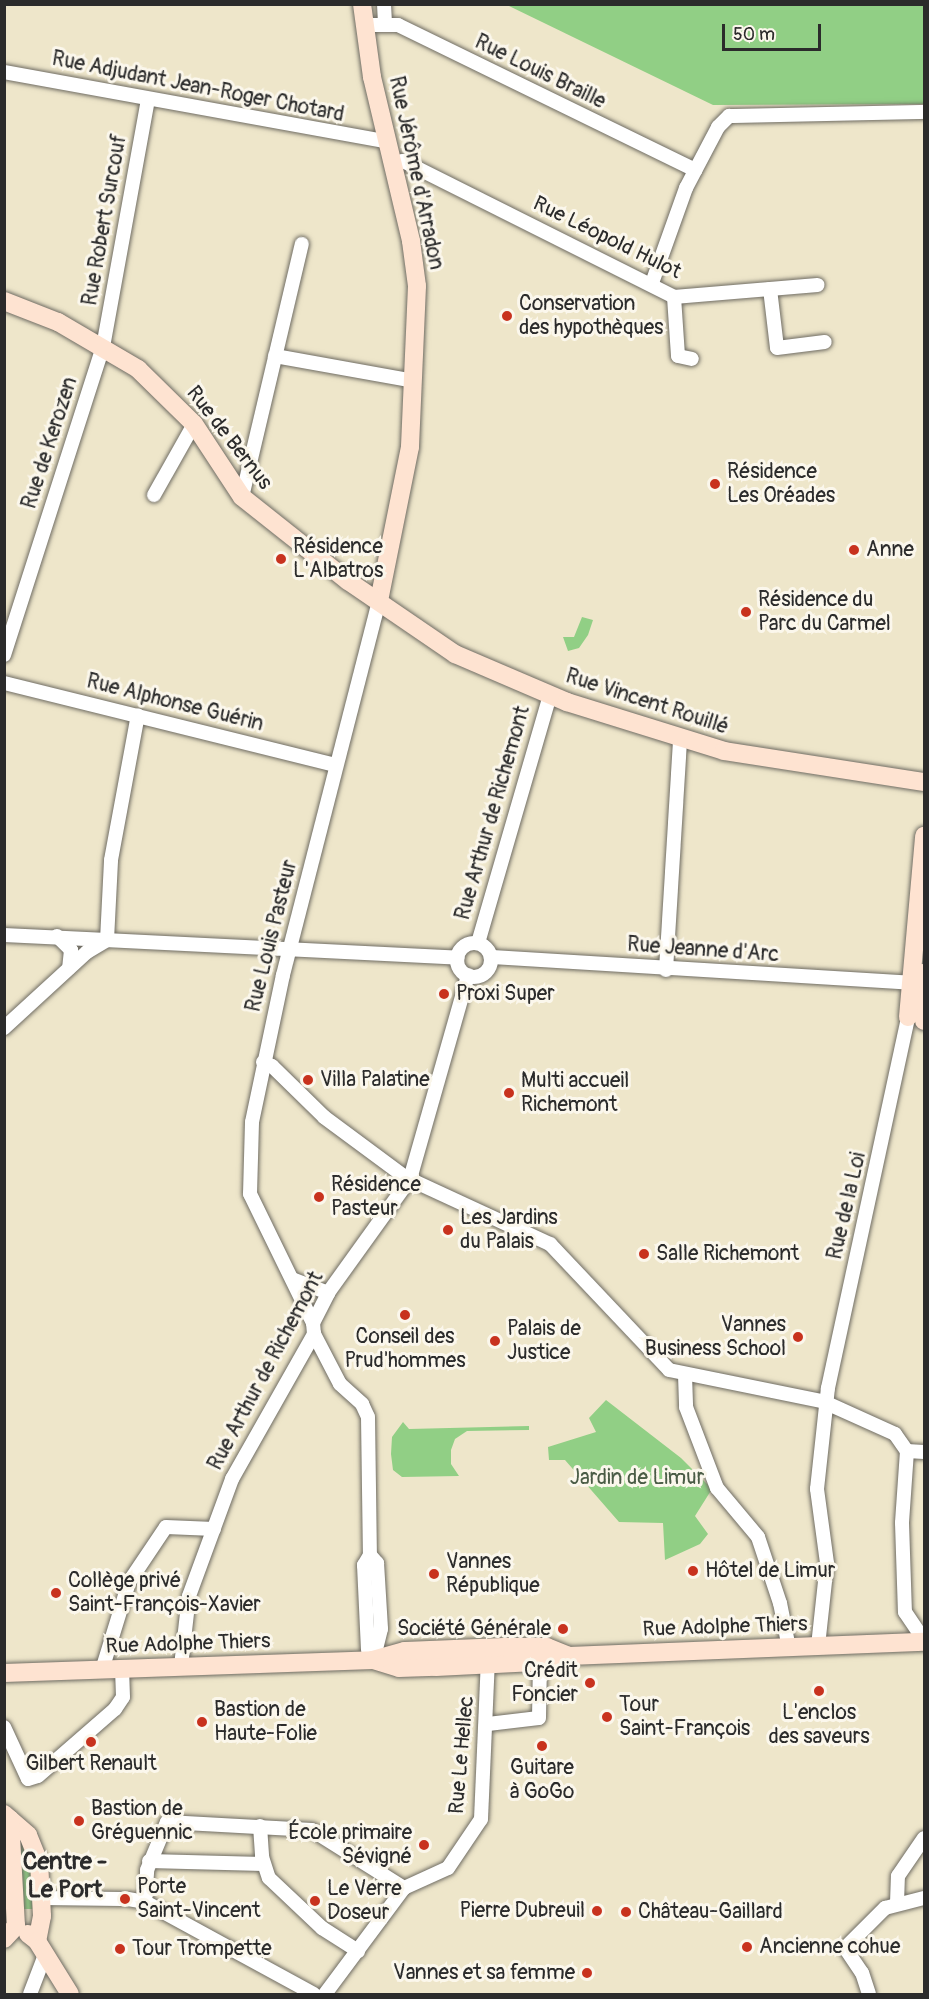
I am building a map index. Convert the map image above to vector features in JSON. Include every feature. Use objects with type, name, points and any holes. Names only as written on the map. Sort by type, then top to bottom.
[{"type":"street","name":"Rue Jérôme d'Arradon","points":[[362,4],[385,141],[416,264],[414,381],[405,481],[379,600]]},
{"type":"street","points":[[384,4],[385,24]]},
{"type":"street","name":"Rue Louis Braille","points":[[364,25],[398,26],[695,170]]},
{"type":"street","name":"Rue Adjudant Jean-Roger Chotard","points":[[4,72],[385,141]]},
{"type":"street","name":"Rue Robert Surcouf","points":[[103,347],[148,99]]},
{"type":"street","points":[[652,283],[695,170],[721,123],[735,114],[924,112]]},
{"type":"street","name":"Rue Léopold Hulot","points":[[391,163],[403,161],[652,283],[674,297],[817,285]]},
{"type":"street","points":[[242,497],[302,244]]},
{"type":"street","points":[[770,289],[771,348],[825,342]]},
{"type":"street","points":[[674,297],[678,356],[692,359]]},
{"type":"street","name":"Rue de Bernus","points":[[4,301],[58,322],[138,369],[194,424],[242,497],[293,540],[379,600]]},
{"type":"street","name":"Rue de Kerozen","points":[[4,655],[103,347]]},
{"type":"street","points":[[275,356],[414,381]]},
{"type":"street","points":[[154,495],[194,424]]},
{"type":"street","name":"Rue Vincent Rouillé","points":[[379,600],[455,654],[550,694],[680,738],[751,758],[924,782]]},
{"type":"street","name":"Rue Louis Pasteur","points":[[372,1660],[368,1649],[364,1565],[370,1555],[368,1417],[357,1400],[340,1384],[249,1187],[252,1122],[263,1062],[379,600]]},
{"type":"street","name":"Rue Alphonse Guérin","points":[[4,683],[138,714],[336,765]]},
{"type":"street","name":"Rue Arthur de Richemont","points":[[478,943],[550,694]]},
{"type":"street","points":[[107,940],[111,860],[138,714]]},
{"type":"street","points":[[666,970],[680,738]]},
{"type":"street","points":[[916,1019],[912,983],[921,915],[924,836]]},
{"type":"street","points":[[4,935],[293,946],[458,958]]},
{"type":"street","points":[[57,936],[71,950],[69,968]]},
{"type":"street","points":[[4,1028],[69,968],[107,940]]},
{"type":"street","points":[[478,943],[491,957],[485,973],[468,975],[459,966],[458,958],[462,948],[478,943]]},
{"type":"street","points":[[916,954],[922,968],[916,1019]]},
{"type":"street","name":"Rue Jeanne d'Arc","points":[[491,957],[666,970],[912,983]]},
{"type":"street","name":"Rue Arthur de Richemont","points":[[181,1666],[189,1596],[232,1479],[313,1328],[328,1293],[410,1179],[468,975]]},
{"type":"street","name":"Rue de la Loi","points":[[818,1646],[827,1563],[817,1489],[828,1388],[916,1019]]},
{"type":"street","points":[[263,1062],[272,1066],[324,1117],[410,1179],[550,1244],[669,1370],[828,1404],[895,1434],[907,1451],[902,1523],[905,1612],[924,1641]]},
{"type":"street","points":[[292,1279],[328,1293]]},
{"type":"street","points":[[685,1375],[686,1407],[717,1488],[758,1537],[780,1603],[789,1648]]},
{"type":"street","points":[[907,1451],[924,1452]]},
{"type":"street","points":[[102,1670],[129,1582],[166,1527],[214,1529]]},
{"type":"street","name":"Rue Adolphe Thiers","points":[[488,1657],[540,1662],[569,1656],[924,1641]]},
{"type":"street","name":"Rue Adolphe Thiers","points":[[4,1673],[372,1660],[399,1668],[547,1647],[569,1656]]},
{"type":"street","name":"Rue Le Hellec","points":[[404,1888],[441,1872],[453,1862],[481,1819],[488,1725],[488,1657]]},
{"type":"street","points":[[488,1725],[539,1718],[542,1690],[540,1662]]},
{"type":"street","points":[[4,1727],[28,1779],[38,1776],[116,1709],[123,1697],[122,1668]]},
{"type":"street","points":[[7,1817],[33,1843],[41,1872],[41,1948],[30,1995]]},
{"type":"street","points":[[7,1817],[8,1936],[41,1948],[70,1995]]},
{"type":"street","points":[[145,1902],[149,1861],[167,1822],[312,1830],[404,1888],[325,1995]]},
{"type":"street","points":[[260,1826],[263,1864],[269,1878],[322,1928],[362,1947]]},
{"type":"street","points":[[897,1903],[898,1875],[924,1838]]},
{"type":"street","points":[[149,1861],[263,1864]]},
{"type":"street","points":[[42,1898],[125,1899],[145,1902],[314,1995]]},
{"type":"street","points":[[869,1995],[862,1973],[844,1948],[885,1908],[897,1903],[924,1898]]},
{"type":"green space","points":[[507,5],[924,5],[924,104],[713,105]]},
{"type":"green space","points":[[582,617],[593,620],[588,635],[579,648],[568,651],[563,637],[574,637]]},
{"type":"green space","name":"Jardin de Limur","points":[[606,1400],[681,1458],[712,1489],[695,1516],[708,1534],[700,1544],[665,1560],[663,1523],[619,1522],[565,1460],[549,1460],[548,1447],[596,1432],[589,1418]]},
{"type":"green space","points":[[403,1422],[409,1429],[529,1426],[529,1430],[467,1431],[455,1439],[451,1450],[451,1464],[459,1476],[402,1477],[393,1470],[391,1454],[392,1437]]},
{"type":"green space","points":[[19,1832],[31,1854],[35,1909],[23,1909]]},
{"type":"place","name":"Conservation des hypothèques","points":[[507,316]]},
{"type":"place","name":"Résidence Les Oréades","points":[[715,484]]},
{"type":"place","name":"Anne","points":[[854,550]]},
{"type":"place","name":"Résidence L'Albatros","points":[[281,559]]},
{"type":"place","name":"Résidence du Parc du Carmel","points":[[746,612]]},
{"type":"place","name":"Proxi Super","points":[[444,994]]},
{"type":"place","name":"Villa Palatine","points":[[308,1080]]},
{"type":"place","name":"Multi accueil Richemont","points":[[509,1093]]},
{"type":"place","name":"Résidence Pasteur","points":[[319,1197]]},
{"type":"place","name":"Les Jardins du Palais","points":[[448,1230]]},
{"type":"place","name":"Salle Richemont","points":[[644,1254]]},
{"type":"place","name":"Conseil des Prud'hommes","points":[[405,1315]]},
{"type":"place","name":"Vannes Business School","points":[[798,1337]]},
{"type":"place","name":"Palais de Justice","points":[[495,1341]]},
{"type":"place","name":"Hôtel de Limur","points":[[693,1571]]},
{"type":"place","name":"Vannes République","points":[[434,1574]]},
{"type":"place","name":"Collège privé Saint-François-Xavier","points":[[56,1593]]},
{"type":"place","name":"Société Générale","points":[[563,1629]]},
{"type":"place","name":"Crédit Foncier","points":[[590,1683]]},
{"type":"place","name":"L'enclos des saveurs","points":[[819,1691]]},
{"type":"place","name":"Tour Saint-François","points":[[607,1717]]},
{"type":"place","name":"Bastion de Haute-Folie","points":[[202,1722]]},
{"type":"place","name":"Gilbert Renault","points":[[91,1742]]},
{"type":"place","name":"Guitare à GoGo","points":[[542,1746]]},
{"type":"place","name":"Bastion de Gréguennic","points":[[79,1821]]},
{"type":"place","name":"École primaire Sévigné","points":[[424,1845]]},
{"type":"place","name":"Porte Saint-Vincent","points":[[125,1899]]},
{"type":"place","name":"Le Verre Doseur","points":[[315,1901]]},
{"type":"place","name":"Pierre Dubreuil","points":[[597,1911]]},
{"type":"place","name":"Château-Gaillard","points":[[626,1912]]},
{"type":"place","name":"Ancienne cohue","points":[[747,1947]]},
{"type":"place","name":"Tour Trompette","points":[[120,1949]]},
{"type":"place","name":"Vannes et sa femme","points":[[587,1973]]},
{"type":"district","name":"Centre - Le Port","points":[[65,1876]]}]
